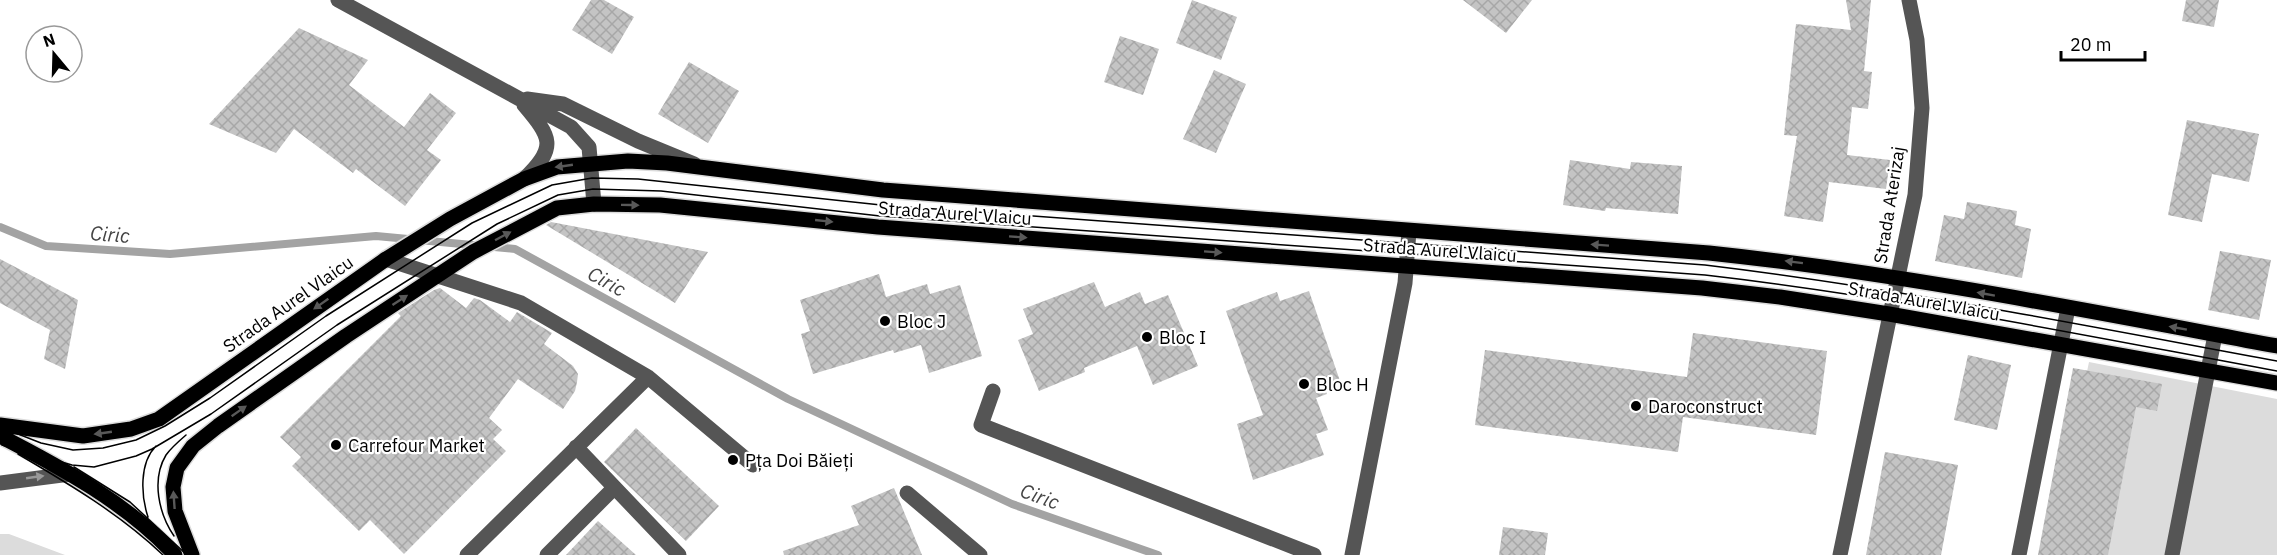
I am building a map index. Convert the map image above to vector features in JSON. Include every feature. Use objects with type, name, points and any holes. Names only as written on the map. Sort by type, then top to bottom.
[{"type":"main road","name":"Strada Aurel Vlaicu","points":[[0,425],[83,436],[131,429],[159,419],[386,259],[450,219],[524,179],[557,166],[628,161],[667,163],[883,190],[1708,253],[1798,262],[2277,346]]},
{"type":"main road","name":"Strada Aurel Vlaicu","points":[[192,555],[175,511],[173,487],[177,468],[193,446],[346,336],[473,252],[557,208],[594,204],[660,205],[878,227],[1702,288],[1780,297],[1889,314],[2277,383]]},
{"type":"main road","points":[[0,436],[70,474],[125,510],[175,555]]},
{"type":"street","name":"Strada Aurel Vlaicu","points":[[338,0],[571,127],[590,147],[594,204]]},
{"type":"street","name":"Strada Aterizaj","points":[[1840,555],[1915,195],[1922,108],[1917,40],[1909,0]]},
{"type":"street","name":"Strada Aurel Vlaicu","points":[[518,98],[563,104],[638,141],[706,168]]},
{"type":"street","points":[[518,98],[544,128],[548,143],[541,163],[524,179]]},
{"type":"street","points":[[1352,555],[1403,294],[1409,231]]},
{"type":"street","points":[[386,259],[521,303],[648,377],[753,465]]},
{"type":"street","points":[[2019,555],[2068,308]]},
{"type":"street","points":[[2172,555],[2215,335]]},
{"type":"street","points":[[467,555],[648,377]]},
{"type":"street","points":[[993,391],[981,425],[1314,555]]},
{"type":"street","points":[[576,447],[679,555]]},
{"type":"street","points":[[0,483],[70,474]]},
{"type":"street","points":[[547,555],[614,488]]},
{"type":"street","points":[[907,493],[980,555]]},
{"type":"shaded area","points":[[2089,362],[2277,399],[2277,555],[2049,555]]},
{"type":"shaded area","points":[[0,534],[9,534],[65,555],[0,555]]},
{"type":"building","points":[[591,0],[604,0],[634,17],[612,54],[572,30]]},
{"type":"building","points":[[1192,0],[1237,17],[1221,60],[1176,43]]},
{"type":"building","points":[[1463,0],[1532,0],[1506,33]]},
{"type":"building","points":[[1846,0],[1871,0],[1864,71],[1872,72],[1868,109],[1852,107],[1847,155],[1890,160],[1886,189],[1829,182],[1823,222],[1784,216],[1797,136],[1784,135],[1796,24],[1851,30]]},
{"type":"building","points":[[2186,0],[2219,0],[2214,27],[2182,21]]},
{"type":"building","points":[[299,28],[368,60],[349,85],[404,127],[430,93],[456,113],[427,150],[441,160],[405,206],[356,169],[353,173],[294,129],[276,153],[209,124]]},
{"type":"building","points":[[1120,36],[1159,49],[1143,95],[1104,82]]},
{"type":"building","points":[[689,62],[739,91],[708,143],[658,114]]},
{"type":"building","points":[[1214,70],[1246,84],[1216,153],[1183,139]]},
{"type":"building","points":[[2187,120],[2259,134],[2249,182],[2212,174],[2202,222],[2168,215]]},
{"type":"building","points":[[1570,160],[1630,169],[1631,162],[1682,166],[1678,214],[1606,208],[1605,211],[1563,205]]},
{"type":"building","points":[[1967,202],[2017,211],[2015,225],[2031,229],[2022,278],[1935,261],[1944,215],[1964,219]]},
{"type":"building","points":[[551,222],[708,252],[675,303],[546,225]]},
{"type":"building","points":[[2220,251],[2271,260],[2259,320],[2208,310]]},
{"type":"building","points":[[0,259],[78,300],[65,369],[44,359],[50,330],[0,303]]},
{"type":"building","name":"Bloc J","points":[[879,274],[886,297],[927,284],[930,294],[960,285],[982,356],[929,373],[921,345],[894,353],[893,350],[813,374],[801,334],[810,331],[800,300]]},
{"type":"building","name":"Bloc I","points":[[1094,282],[1105,307],[1140,292],[1145,304],[1168,295],[1198,366],[1153,385],[1137,346],[1084,368],[1085,372],[1039,391],[1018,340],[1033,334],[1023,309]]},
{"type":"building","points":[[440,288],[466,308],[474,298],[510,322],[517,312],[552,333],[544,344],[573,366],[578,374],[577,382],[575,391],[563,409],[518,379],[489,418],[502,430],[493,439],[506,451],[404,554],[370,520],[359,531],[292,466],[301,457],[280,437],[401,316],[398,313]]},
{"type":"building","name":"Bloc H","points":[[1309,291],[1340,381],[1324,386],[1327,394],[1316,398],[1328,430],[1316,434],[1324,455],[1253,480],[1237,424],[1263,415],[1226,311],[1277,292],[1280,301]]},
{"type":"building","points":[[1693,333],[1827,351],[1816,435],[1683,417],[1678,452],[1475,425],[1485,350],[1687,377]]},
{"type":"building","points":[[1968,355],[2011,365],[1997,430],[1954,420]]},
{"type":"building","points":[[2073,368],[2162,384],[2157,411],[2136,407],[2108,555],[2038,555]]},
{"type":"building","points":[[636,428],[719,506],[686,541],[604,462]]},
{"type":"building","points":[[1885,452],[1958,465],[1941,555],[1866,555]]},
{"type":"building","points":[[894,488],[922,555],[784,555],[783,551],[859,525],[851,506]]},
{"type":"building","points":[[598,521],[636,555],[566,555]]},
{"type":"building","points":[[1503,527],[1548,533],[1545,555],[1499,555]]},
{"type":"waterway","name":"Ciric","points":[[0,227],[46,246],[170,254],[376,236],[515,249],[788,399],[1012,504],[1158,555]]},
{"type":"tram line","points":[[0,427],[41,443],[73,450],[103,448],[136,440],[165,426],[210,398],[326,316],[472,223],[552,185],[592,178],[638,179],[881,205],[1705,265],[1920,296],[2277,361]]},
{"type":"tram line","points":[[2,445],[72,465],[94,467],[136,456],[211,414],[337,325],[497,224],[558,195],[593,189],[661,191],[880,216],[1705,275],[1849,294],[2277,371]]},
{"type":"tram line","points":[[174,536],[161,507],[159,475],[166,455],[186,435]]},
{"type":"tram line","points":[[148,517],[143,490],[144,470],[150,453],[156,446]]},
{"type":"tram line","points":[[18,454],[112,513],[163,555]]},
{"type":"tram line","points":[[74,467],[130,502],[187,555]]},
{"type":"place","name":"Bloc J","points":[[885,321]]},
{"type":"place","name":"Bloc I","points":[[1147,337]]},
{"type":"place","name":"Bloc H","points":[[1304,384]]},
{"type":"place","name":"Daroconstruct","points":[[1636,406]]},
{"type":"place","name":"Carrefour Market","points":[[336,445]]},
{"type":"place","name":"Pța Doi Băieți","points":[[733,460]]}]
